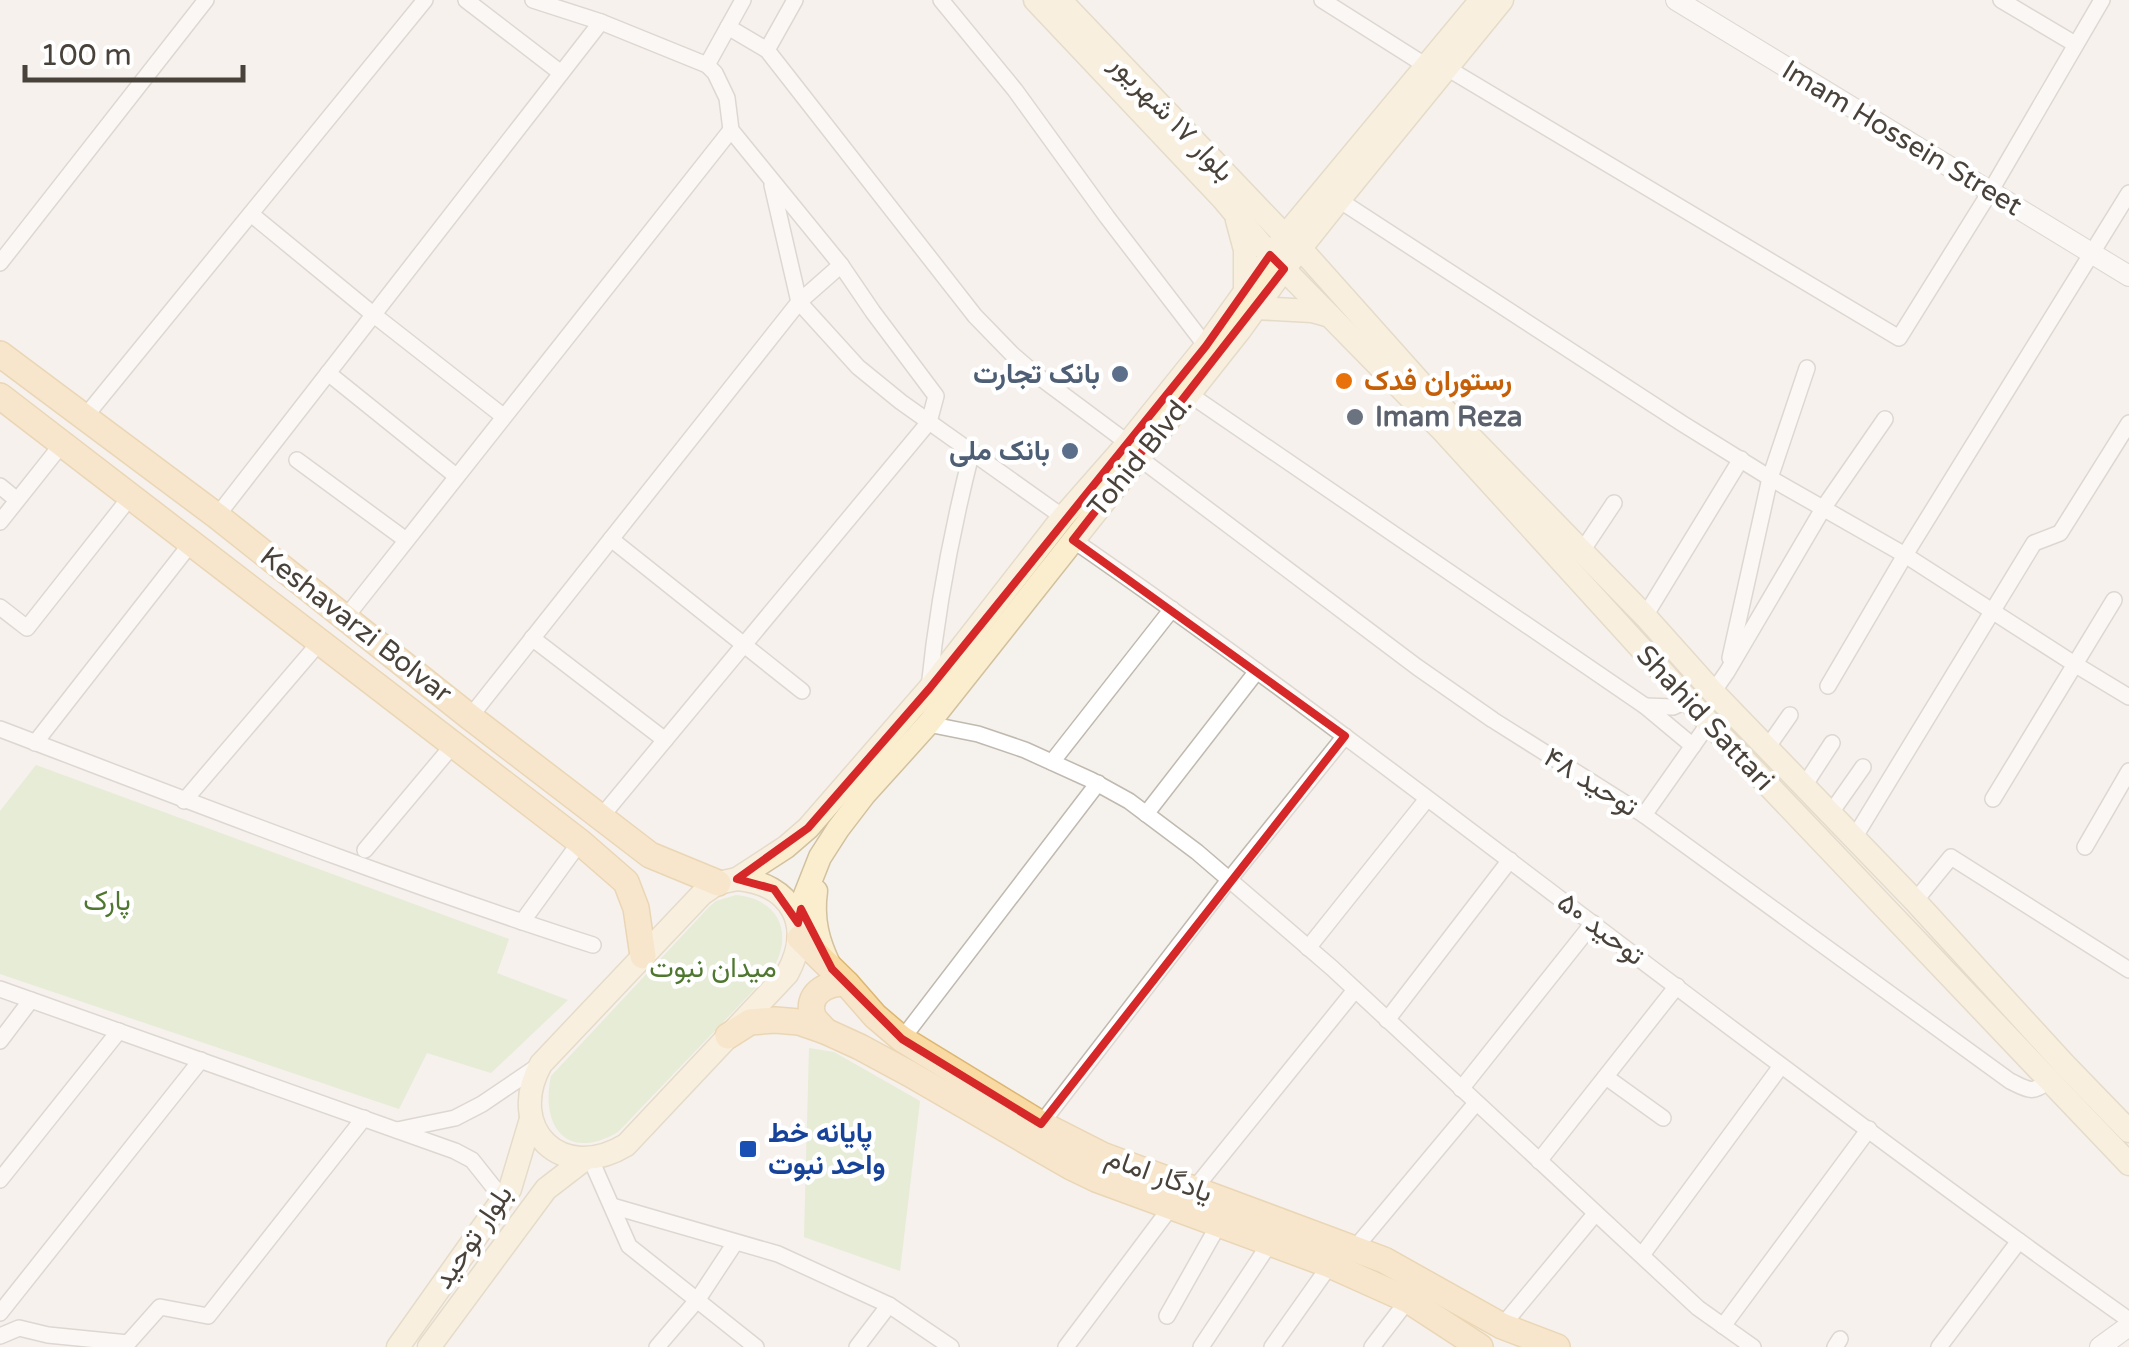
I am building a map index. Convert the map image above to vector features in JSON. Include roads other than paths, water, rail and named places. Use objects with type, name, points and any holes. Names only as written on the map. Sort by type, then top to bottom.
[{"type":"main road","points":[[1035,0],[1238,201],[1286,211],[1325,207],[1320,248],[1329,282]]},
{"type":"main road","name":"بلوار ۱۷ شهریور","points":[[1060,0],[1238,201],[1293,242]]},
{"type":"main road","name":"Tohid Blvd.","points":[[541,1064],[702,894],[786,847],[808,828],[929,688],[1063,518],[1189,394],[1277,262],[1437,67],[1481,0]]},
{"type":"main road","name":"Tohid Blvd.","points":[[1437,67],[1502,0]]},
{"type":"main road","points":[[1238,201],[1251,301],[1330,316]]},
{"type":"main road","name":"Shahid Sattari","points":[[1238,201],[1277,262],[1444,432],[1709,723],[2056,1073],[2129,1131]]},
{"type":"main road","name":"Shahid Sattari","points":[[1293,242],[1452,418],[1915,901],[2129,1164]]},
{"type":"main road","name":"Tohid Blvd.","points":[[728,1036],[787,974],[796,958],[803,900],[820,857],[838,829],[928,724],[1073,540],[1206,346],[1251,301]]},
{"type":"main road","name":"Keshavarzi Bolvar","points":[[0,354],[217,516],[650,854],[728,881]]},
{"type":"main road","name":"Keshavarzi Bolvar","points":[[0,396],[580,842],[626,882]]},
{"type":"main road","points":[[825,1031],[814,1019],[814,997],[826,985],[840,982],[818,936],[814,900],[823,860],[838,829]]},
{"type":"main road","points":[[626,882],[645,881],[653,864],[650,854]]},
{"type":"main road","points":[[728,881],[756,881],[774,889],[788,902],[799,931]]},
{"type":"main road","points":[[626,882],[636,908],[644,956]]},
{"type":"main road","name":"یادگار امام","points":[[799,931],[875,1016],[902,1039],[1040,1124],[1102,1156],[1384,1260],[1502,1326],[1558,1347]]},
{"type":"main road","name":"یادگار امام","points":[[728,1036],[750,1022],[774,1020],[800,1022],[825,1031],[910,1074],[1071,1167],[1330,1265],[1408,1300],[1480,1347]]},
{"type":"main road","name":"بلوار توحید","points":[[429,1347],[546,1189],[588,1159],[609,1155],[626,1145],[728,1036]]},
{"type":"main road","name":"بلوار توحید","points":[[398,1347],[507,1194],[531,1119],[528,1100],[532,1081],[541,1064]]},
{"type":"main road","points":[[531,1119],[554,1150],[572,1158],[588,1159]]},
{"type":"main road","points":[[507,1194],[525,1172],[545,1181],[546,1189]]},
{"type":"street","points":[[0,263],[206,0]]},
{"type":"street","points":[[84,418],[425,0]]},
{"type":"street","points":[[466,0],[561,73]]},
{"type":"street","points":[[533,0],[602,22],[707,65],[726,98],[731,130],[841,265],[936,396],[929,422],[601,817]]},
{"type":"street","points":[[707,65],[743,0]]},
{"type":"street","points":[[728,27],[767,50],[795,0]]},
{"type":"street","points":[[940,0],[1015,90],[1206,346]]},
{"type":"street","points":[[1322,0],[1899,338],[2102,0]]},
{"type":"street","name":"Imam Hossein Street","points":[[1676,0],[2129,276]]},
{"type":"street","points":[[2001,0],[2075,44]]},
{"type":"street","points":[[217,516],[602,22]]},
{"type":"street","name":"توحید ۴۸","points":[[767,50],[975,316],[1034,373],[1417,667],[1644,815],[2010,1081],[2038,1090],[2056,1073]]},
{"type":"street","points":[[346,616],[731,130]]},
{"type":"street","points":[[771,181],[799,302],[858,367],[1063,518]]},
{"type":"street","points":[[1828,686],[1905,554],[2129,193]]},
{"type":"street","points":[[1325,207],[1770,478],[1905,554],[2129,697]]},
{"type":"street","points":[[251,214],[504,416]]},
{"type":"street","points":[[470,716],[799,302],[841,265]]},
{"type":"street","points":[[1727,672],[1770,478],[1807,368]]},
{"type":"street","points":[[328,373],[456,476]]},
{"type":"street","points":[[1189,394],[1645,706],[1693,746]]},
{"type":"street","points":[[1712,692],[1824,508],[1885,419]]},
{"type":"street","points":[[1854,838],[2034,544],[2060,534],[2129,424]]},
{"type":"street","points":[[0,522],[62,444]]},
{"type":"street","points":[[929,688],[953,524],[972,451]]},
{"type":"street","points":[[1645,616],[1741,459]]},
{"type":"street","points":[[297,460],[406,540]]},
{"type":"street","points":[[0,486],[17,500]]},
{"type":"street","points":[[0,607],[27,628],[131,496]]},
{"type":"street","points":[[1582,552],[1614,502]]},
{"type":"street","points":[[611,539],[802,692]]},
{"type":"street","name":"توحید ۵۰","points":[[1073,540],[1345,736],[2129,1323]]},
{"type":"street","points":[[35,743],[192,542]]},
{"type":"street","points":[[1993,798],[2114,600]]},
{"type":"street","points":[[1052,762],[1172,609]]},
{"type":"street","points":[[532,638],[664,740]]},
{"type":"street","points":[[184,801],[319,643]]},
{"type":"street","points":[[1146,814],[1256,671]]},
{"type":"street","points":[[1645,706],[1673,708],[1688,700]]},
{"type":"street","points":[[1767,748],[1790,715]]},
{"type":"street","points":[[1644,815],[1709,723]]},
{"type":"street","points":[[928,724],[978,734],[1052,762],[1129,801],[1308,948],[1698,1308],[1753,1347]]},
{"type":"street","points":[[0,730],[184,801],[593,945]]},
{"type":"street","points":[[1040,1124],[1345,736]]},
{"type":"street","points":[[1804,786],[1832,744]]},
{"type":"street","points":[[365,850],[453,745]]},
{"type":"street","points":[[1830,814],[1863,767]]},
{"type":"street","points":[[2085,847],[2129,771]]},
{"type":"street","points":[[902,1039],[1098,783]]},
{"type":"street","points":[[1308,948],[1427,799]]},
{"type":"street","points":[[522,922],[580,842]]},
{"type":"street","points":[[1915,901],[1950,858],[2129,970]]},
{"type":"street","points":[[1386,1020],[1510,860]]},
{"type":"street","points":[[1461,1089],[1592,923]]},
{"type":"street","points":[[1539,1161],[1677,986]]},
{"type":"street","points":[[0,989],[455,1151],[472,1160],[507,1194]]},
{"type":"street","points":[[1194,1188],[1355,990]]},
{"type":"street","points":[[0,1041],[31,1000]]},
{"type":"street","points":[[0,1180],[119,1031]]},
{"type":"street","points":[[0,1312],[201,1060]]},
{"type":"street","points":[[398,1130],[454,1118],[541,1064]]},
{"type":"street","points":[[1642,1256],[1782,1066]]},
{"type":"street","points":[[1606,1077],[1663,1118]]},
{"type":"street","points":[[1356,1248],[1476,1102]]},
{"type":"street","points":[[0,1336],[19,1328],[128,1343],[160,1307],[208,1316],[364,1118]]},
{"type":"street","points":[[1722,1326],[1869,1130]]},
{"type":"street","points":[[588,1159],[629,1246],[756,1347]]},
{"type":"street","points":[[612,1206],[778,1254],[889,1305],[952,1347]]},
{"type":"street","points":[[1066,1347],[1171,1207]]},
{"type":"street","points":[[1502,1326],[1596,1214]]},
{"type":"street","points":[[1167,1316],[1219,1224]]},
{"type":"street","points":[[1940,1347],[2019,1241]]},
{"type":"street","points":[[657,1347],[698,1299],[734,1243]]},
{"type":"street","points":[[1201,1347],[1270,1243]]},
{"type":"street","points":[[1272,1347],[1330,1265]]},
{"type":"street","points":[[1372,1347],[1408,1300]]},
{"type":"street","points":[[857,1347],[889,1305]]},
{"type":"street","points":[[2100,1347],[2129,1323]]},
{"type":"place","name":"بانک تجارت","points":[[1120,374]]},
{"type":"place","name":"رستوران فدک","points":[[1344,381]]},
{"type":"place","name":"Imam Reza","points":[[1355,417]]},
{"type":"place","name":"بانک ملی","points":[[1070,451]]},
{"type":"place","name":"پایانه خط واحد نبوت","points":[[748,1149]]},
{"type":"park label","name":"پارک","points":[[107,901]]},
{"type":"park label","name":"میدان نبوت","points":[[713,968]]}]
